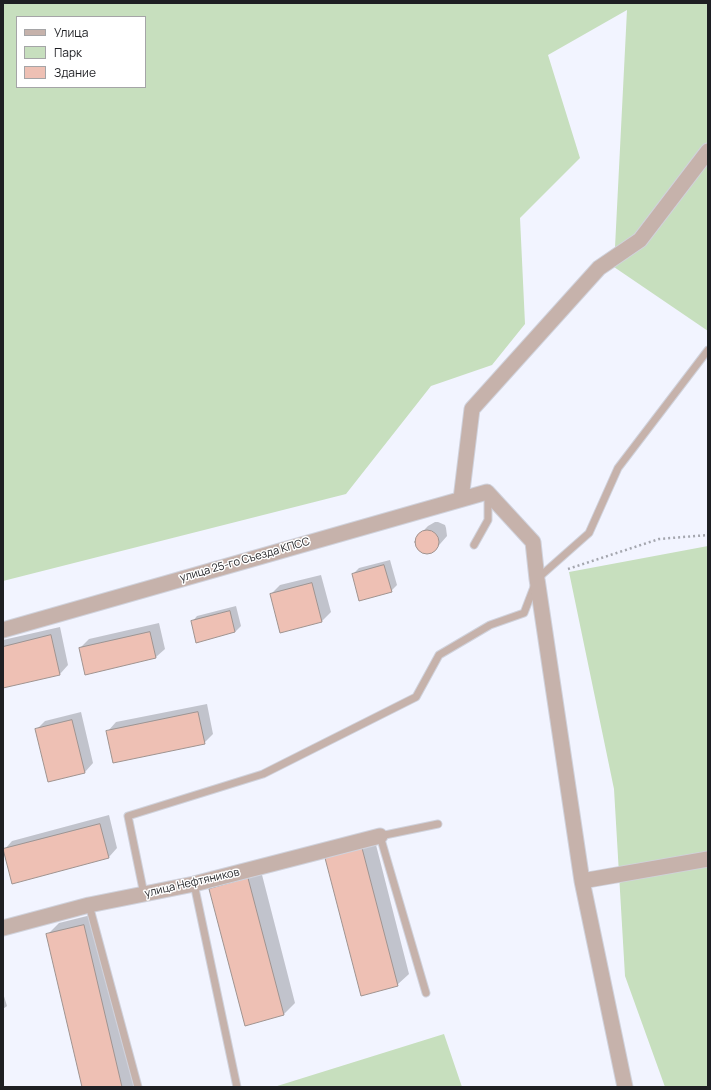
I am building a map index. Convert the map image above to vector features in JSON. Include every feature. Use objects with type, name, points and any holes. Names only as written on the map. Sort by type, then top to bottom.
[{"type":"street","points":[[461,499],[472,409],[599,268],[640,240],[708,151]]},
{"type":"street","points":[[488,492],[533,542],[537,579],[582,881],[625,1087]]},
{"type":"street","name":"улица 25-го Съезда КПСС","points":[[3,630],[488,492]]},
{"type":"street","name":"улица Нефтяников","points":[[3,928],[89,905],[194,884],[380,836]]},
{"type":"street","points":[[582,881],[708,859]]},
{"type":"lane","points":[[144,894],[128,816],[263,774],[416,697],[439,655],[490,625],[524,613],[537,579],[589,533],[618,468],[708,350]]},
{"type":"lane","points":[[474,545],[488,520],[488,492]]},
{"type":"lane","points":[[426,993],[380,836],[438,824]]},
{"type":"lane","points":[[194,884],[237,1087]]},
{"type":"lane","points":[[89,905],[138,1087]]},
{"type":"path","points":[[566,570],[659,539],[708,535]]},
{"type":"green space","points":[[3,3],[708,3],[708,331],[614,267],[627,10],[548,55],[580,158],[520,218],[525,324],[492,365],[431,386],[346,494],[3,581]]},
{"type":"green space","points":[[708,546],[708,1087],[665,1087],[625,976],[614,789],[569,572]]},
{"type":"green space","points":[[444,1034],[462,1087],[274,1087]]},
{"type":"building","points":[[427,530],[432,531],[438,537],[438,547],[432,553],[427,554],[422,553],[416,547],[415,542],[416,537],[422,531]]},
{"type":"building","points":[[384,565],[392,592],[359,601],[352,574]]},
{"type":"building","points":[[312,583],[322,622],[280,633],[270,594]]},
{"type":"building","points":[[230,611],[235,632],[196,643],[191,621]]},
{"type":"building","points":[[150,632],[156,658],[85,675],[79,648]]},
{"type":"building","points":[[51,635],[60,675],[3,688],[3,647]]},
{"type":"building","points":[[198,712],[205,744],[113,763],[106,731]]},
{"type":"building","points":[[72,720],[85,773],[48,782],[35,729]]},
{"type":"building","points":[[100,824],[109,858],[12,884],[3,849]]},
{"type":"building","points":[[362,848],[398,986],[361,996],[325,858]]},
{"type":"building","points":[[248,878],[284,1015],[245,1026],[209,889]]},
{"type":"building","points":[[84,925],[122,1087],[82,1087],[46,934]]}]
